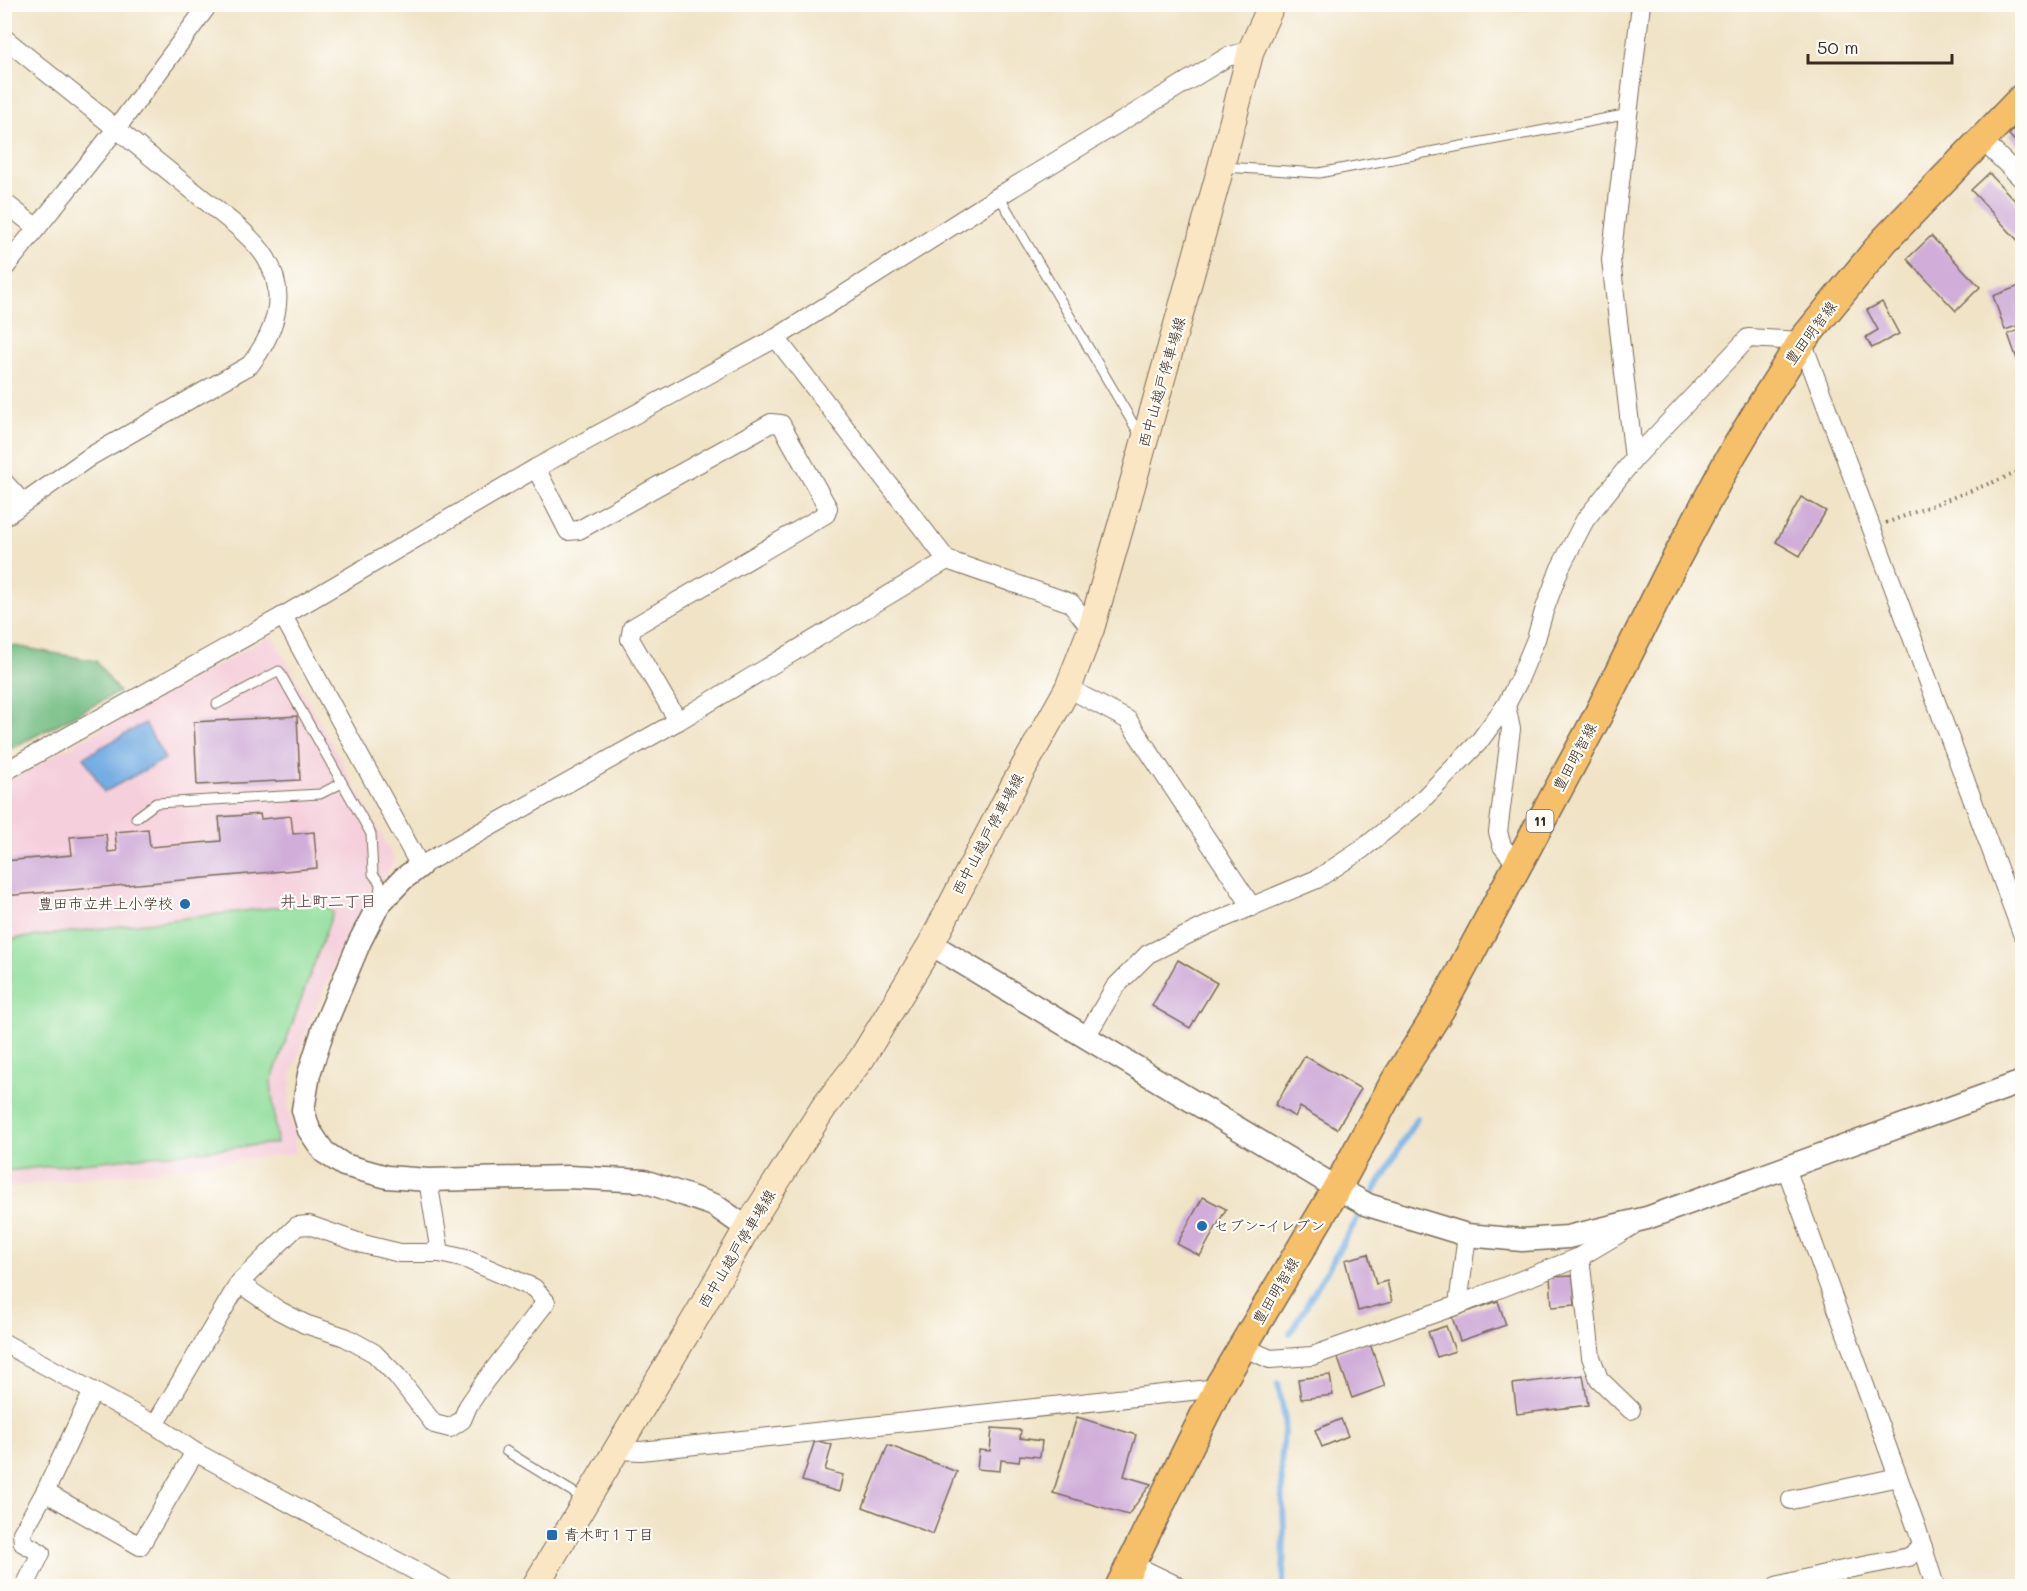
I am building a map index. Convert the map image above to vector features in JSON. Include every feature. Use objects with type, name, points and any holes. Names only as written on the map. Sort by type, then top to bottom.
[{"type":"main road","name":"西中山越戸停車場線","points":[[535,1587],[747,1228],[824,1107],[862,1058],[931,944],[1015,783],[1068,688],[1091,629],[1145,443],[1251,50],[1272,4]]},
{"type":"main road","name":"豊田明智線","points":[[1125,1575],[1218,1388],[1337,1188],[1394,1083],[1441,1008],[1518,866],[1727,464],[1802,340],[1884,241],[2022,98]]},
{"type":"street","points":[[5,266],[116,129],[209,4]]},
{"type":"street","points":[[1634,459],[1611,260],[1641,4]]},
{"type":"street","points":[[4,38],[238,227],[259,248],[271,267],[277,294],[275,319],[268,337],[250,365],[91,456],[4,517]]},
{"type":"street","points":[[4,772],[283,616],[536,468],[776,338],[999,196],[1227,57],[1251,50]]},
{"type":"street","points":[[1983,141],[2022,180]]},
{"type":"street","points":[[4,202],[37,228]]},
{"type":"street","points":[[776,338],[947,561],[1071,603],[1091,629]]},
{"type":"street","points":[[1086,1037],[1115,987],[1148,954],[1210,924],[1317,879],[1361,850],[1425,797],[1478,743],[1506,705],[1518,682],[1536,639],[1560,568],[1585,520],[1634,459],[1748,338],[1802,340],[2022,933]]},
{"type":"street","points":[[536,468],[568,531],[579,530],[771,423],[781,424],[828,508],[826,514],[632,628],[630,639],[678,721]]},
{"type":"street","points":[[4,482],[23,503]]},
{"type":"street","points":[[747,1228],[714,1205],[644,1181],[569,1177],[428,1180],[387,1177],[344,1165],[324,1152],[309,1130],[303,1110],[309,1074],[324,1028],[360,941],[379,904],[403,879],[420,866],[678,721],[947,561]]},
{"type":"street","points":[[283,616],[420,866]]},
{"type":"street","points":[[1068,688],[1128,720],[1252,907]]},
{"type":"street","points":[[1506,705],[1511,729],[1497,832],[1502,846],[1518,866]]},
{"type":"street","points":[[931,944],[1368,1205],[1467,1235],[1522,1240],[1568,1237],[1647,1218],[2022,1083]]},
{"type":"street","points":[[1786,1168],[1923,1547],[1935,1587]]},
{"type":"street","points":[[428,1180],[440,1253]]},
{"type":"street","points":[[1243,1347],[1269,1359],[1312,1356],[1458,1305],[1580,1257],[1647,1218]]},
{"type":"street","points":[[155,1425],[239,1283],[297,1226],[309,1225],[363,1244],[400,1253],[440,1253],[466,1259],[534,1288],[546,1302],[485,1381],[468,1406],[462,1420],[450,1428],[434,1424],[397,1376],[374,1353],[345,1336],[305,1324],[278,1310],[239,1283]]},
{"type":"street","points":[[1458,1305],[1467,1235]]},
{"type":"street","points":[[1580,1257],[1591,1357],[1599,1379],[1631,1410]]},
{"type":"street","points":[[4,1342],[155,1425],[195,1452],[443,1587]]},
{"type":"street","points":[[615,1450],[641,1451],[1218,1388]]},
{"type":"street","points":[[24,1587],[41,1553],[23,1543],[22,1533],[45,1492],[93,1391]]},
{"type":"street","points":[[45,1492],[140,1546],[195,1452]]},
{"type":"street","points":[[1791,1500],[1898,1477]]},
{"type":"street","points":[[1776,1587],[1833,1572],[1909,1557],[1923,1547]]},
{"type":"street","points":[[1125,1575],[1178,1587]]},
{"type":"lane","points":[[1221,167],[1319,173],[1629,114]]},
{"type":"lane","points":[[999,196],[1145,443]]},
{"type":"lane","points":[[217,704],[279,671],[371,834],[373,874],[380,883],[379,904]]},
{"type":"lane","points":[[136,818],[156,802],[320,794],[342,783]]},
{"type":"lane","points":[[506,1451],[586,1500]]},
{"type":"path","points":[[1872,529],[2022,471]]},
{"type":"shaded area","name":"豊田市立井上小学校","points":[[272,635],[395,860],[352,926],[309,1024],[292,1073],[288,1110],[296,1153],[5,1188],[4,783]]},
{"type":"green space","points":[[4,644],[96,661],[119,692],[5,752]]},
{"type":"green space","points":[[319,902],[333,912],[271,1082],[277,1143],[5,1171],[5,940]]},
{"type":"water","points":[[145,723],[165,759],[104,792],[84,757]]},
{"type":"building","points":[[2022,121],[2022,148],[2009,135]]},
{"type":"building","points":[[1989,173],[2022,208],[2022,245],[1971,190]]},
{"type":"building","points":[[1931,236],[1980,287],[1956,311],[1907,259]]},
{"type":"building","points":[[2022,285],[2022,324],[2005,330],[1993,296]]},
{"type":"building","points":[[1882,302],[1899,334],[1872,348],[1866,337],[1878,330],[1867,310]]},
{"type":"building","points":[[2022,329],[2022,364],[2019,365],[2008,334]]},
{"type":"building","points":[[1801,497],[1826,511],[1800,556],[1776,542]]},
{"type":"building","points":[[297,716],[300,780],[197,785],[194,722]]},
{"type":"building","points":[[260,814],[261,819],[291,816],[293,834],[314,832],[317,868],[4,896],[4,861],[72,855],[70,837],[106,834],[108,852],[117,851],[115,832],[148,829],[150,847],[221,841],[219,817]]},
{"type":"building","points":[[1178,960],[1217,983],[1190,1028],[1152,1006]]},
{"type":"building","points":[[1305,1056],[1361,1089],[1337,1129],[1300,1107],[1295,1117],[1275,1105]]},
{"type":"building","name":"セブン-イレブン","points":[[1203,1197],[1226,1209],[1200,1256],[1177,1244]]},
{"type":"building","points":[[1368,1254],[1376,1284],[1387,1281],[1392,1302],[1358,1311],[1345,1260]]},
{"type":"building","points":[[1573,1276],[1575,1305],[1552,1307],[1550,1277]]},
{"type":"building","points":[[1498,1301],[1506,1325],[1460,1341],[1452,1317]]},
{"type":"building","points":[[1446,1326],[1455,1351],[1437,1357],[1428,1332]]},
{"type":"building","points":[[1369,1341],[1385,1386],[1352,1398],[1336,1353]]},
{"type":"building","points":[[1330,1375],[1333,1395],[1301,1399],[1298,1379]]},
{"type":"building","points":[[1583,1375],[1588,1405],[1517,1414],[1513,1384]]},
{"type":"building","points":[[1077,1417],[1136,1435],[1124,1476],[1151,1484],[1128,1515],[1053,1493]]},
{"type":"building","points":[[1341,1419],[1348,1436],[1322,1447],[1315,1430]]},
{"type":"building","points":[[992,1428],[1021,1430],[1020,1438],[1042,1441],[1040,1457],[1020,1455],[1019,1462],[1001,1460],[1000,1471],[977,1469],[979,1450],[990,1451]]},
{"type":"building","points":[[815,1440],[832,1445],[825,1470],[843,1475],[839,1492],[802,1481]]},
{"type":"building","points":[[888,1445],[957,1472],[933,1534],[863,1507]]},
{"type":"waterway","points":[[1369,1200],[1417,1118]]},
{"type":"waterway","points":[[1290,1333],[1363,1209]]},
{"type":"waterway","points":[[1278,1384],[1285,1420],[1281,1464],[1284,1530],[1283,1586]]},
{"type":"place","name":"豊田市立井上小学校","points":[[185,904]]},
{"type":"place","name":"セブン-イレブン","points":[[1202,1226]]},
{"type":"place","name":"青木町１丁目","points":[[552,1535]]},
{"type":"district","name":"井上町二丁目","points":[[328,901]]}]
